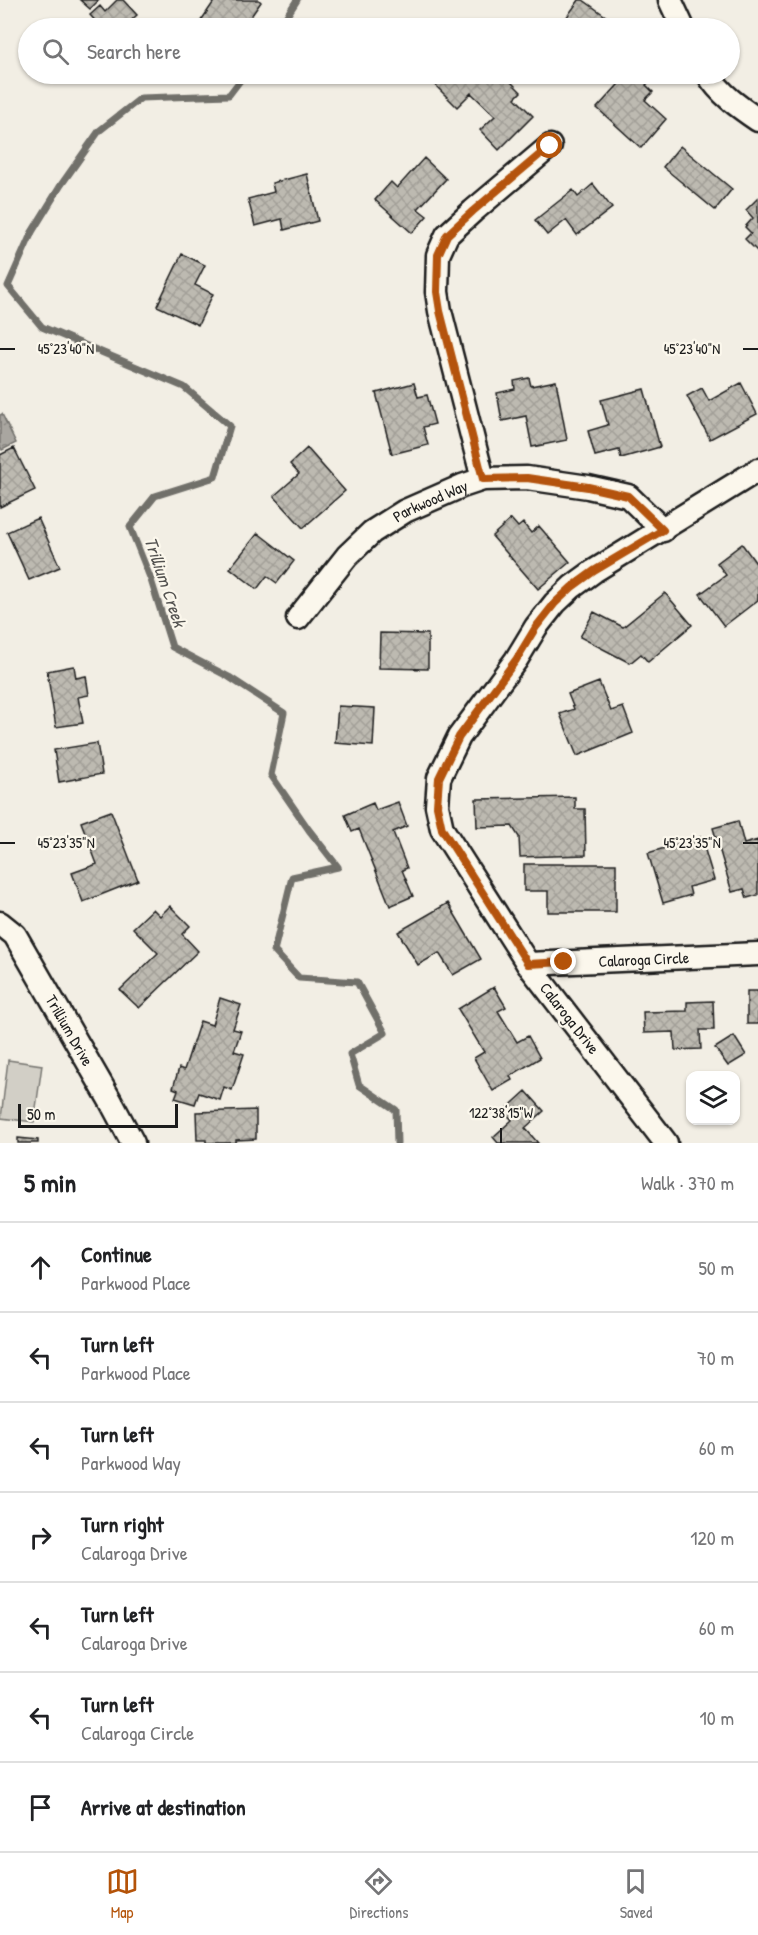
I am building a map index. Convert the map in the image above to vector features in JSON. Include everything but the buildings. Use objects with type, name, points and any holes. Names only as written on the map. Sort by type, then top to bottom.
[{"type":"street","points":[[670,0],[678,18]]},
{"type":"street","points":[[715,84],[728,98],[758,120]]},
{"type":"street","points":[[483,479],[440,311],[437,292],[438,255],[447,235],[550,146]]},
{"type":"street","name":"Calaroga Drive","points":[[666,1143],[528,964],[442,829],[437,806],[439,778],[459,737],[555,603],[594,571],[758,471]]},
{"type":"street","name":"Parkwood Way","points":[[298,618],[346,556],[372,532],[405,511],[483,479],[527,478],[588,487],[628,496],[663,530]]},
{"type":"street","name":"Trillium Drive","points":[[0,923],[15,935],[133,1143]]},
{"type":"street","name":"Calaroga Circle","points":[[528,964],[758,954]]},
{"type":"shaded area","points":[[8,1060],[42,1065],[34,1122],[1,1118]]},
{"type":"water","points":[[2,414],[16,443],[2,450],[0,415]]},
{"type":"waterway","name":"Trillium Creek","points":[[285,18],[297,0]]},
{"type":"waterway","name":"Trillium Creek","points":[[237,84],[229,95],[141,98],[99,131],[61,185],[32,232],[8,286],[42,327],[184,387],[230,426],[215,477],[155,496],[130,527],[151,580],[172,647],[229,677],[284,713],[271,775],[338,867],[292,877],[274,951],[299,978],[357,982],[385,1033],[350,1054],[359,1085],[396,1110],[397,1143]]},
{"type":"route","points":[[550,146],[447,235],[438,255],[437,292],[440,311],[483,479],[527,478],[588,487],[628,496],[663,530],[594,571],[555,603],[459,737],[439,778],[437,806],[442,829],[528,964],[564,962]]}]
